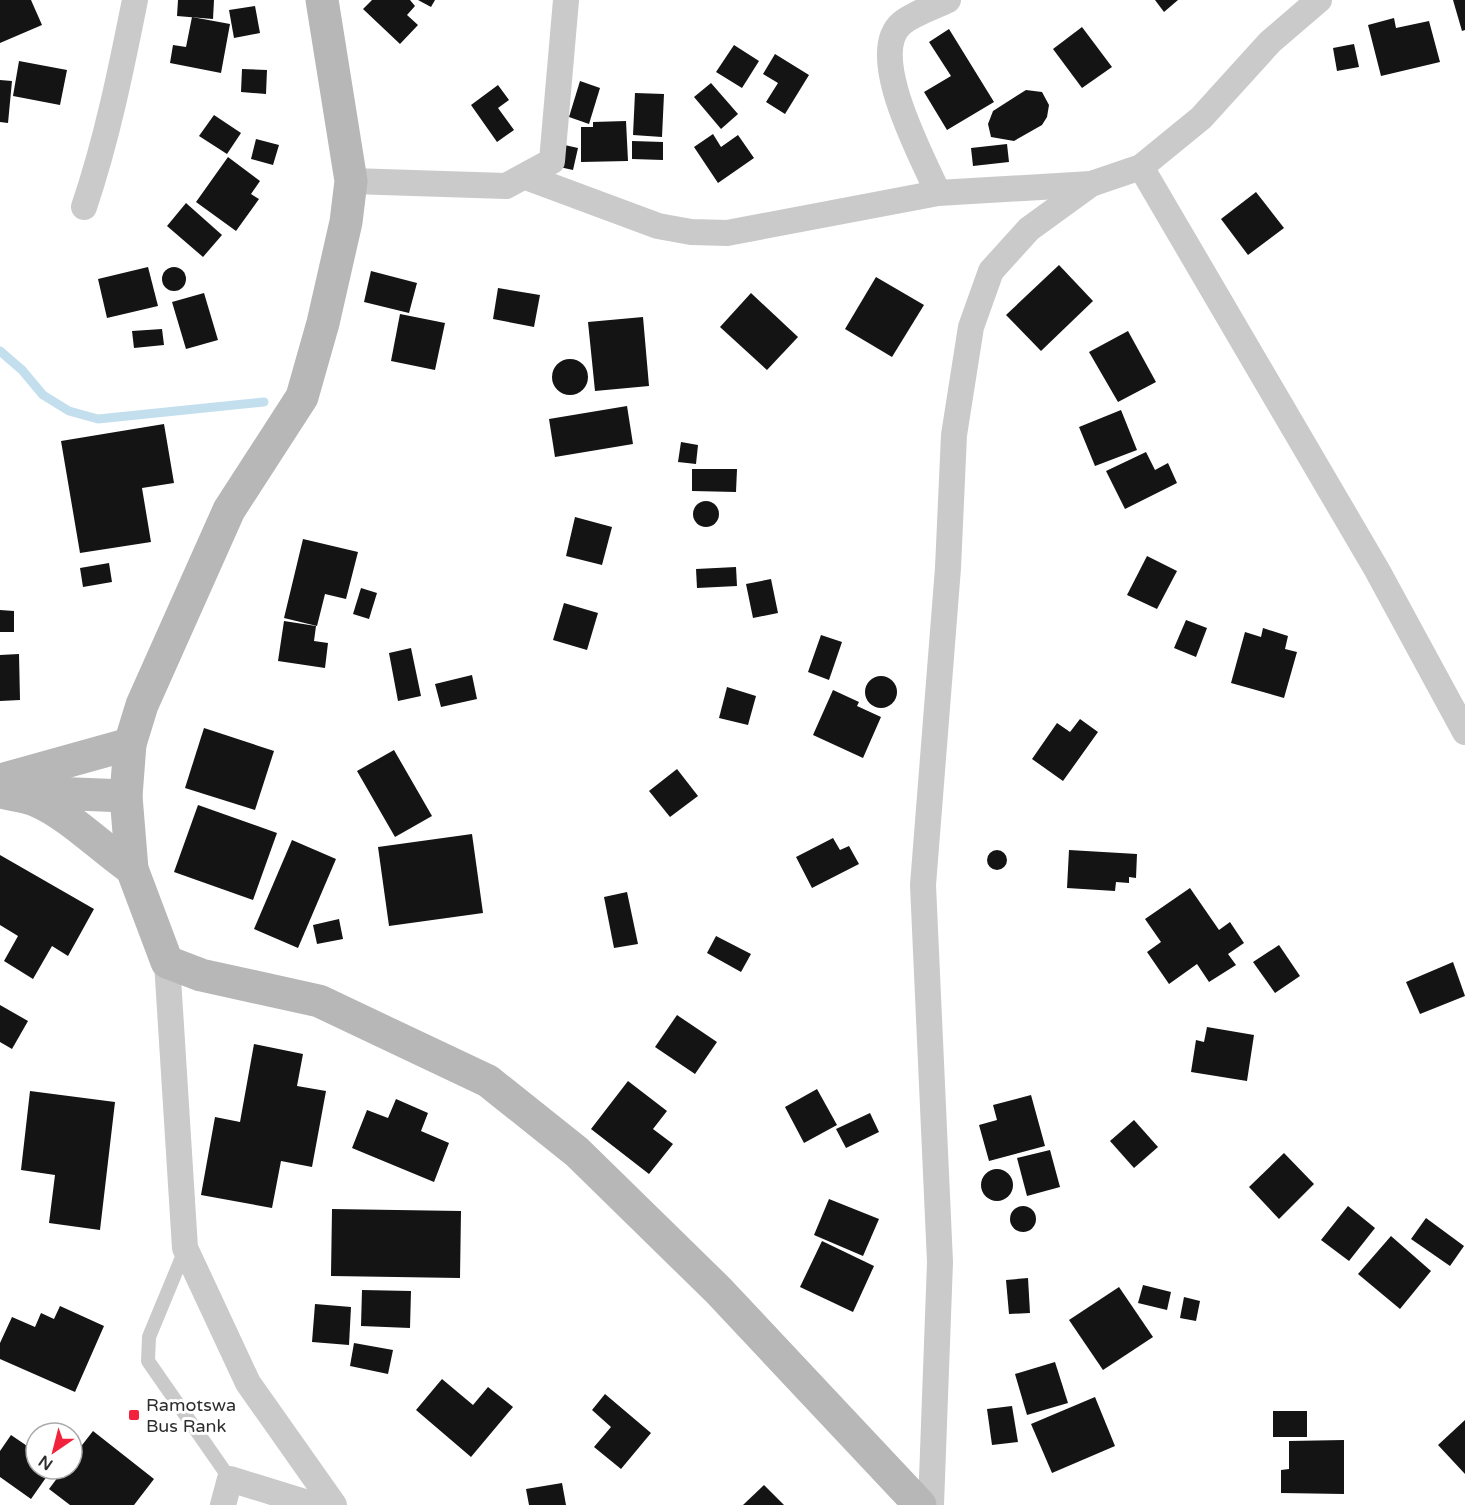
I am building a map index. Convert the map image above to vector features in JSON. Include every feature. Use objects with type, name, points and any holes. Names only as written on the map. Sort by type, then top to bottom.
[{"type":"street","points":[[84,207],[98,165],[120,80],[135,0]]},
{"type":"street","points":[[322,0],[351,181],[344,234],[302,397],[229,510],[142,705],[130,744],[126,796],[132,869],[166,962],[185,1248],[248,1383],[334,1505]]},
{"type":"street","points":[[351,181],[507,186],[552,160],[566,0]]},
{"type":"street","points":[[938,193],[896,92],[888,55],[893,38],[901,24],[948,0]]},
{"type":"street","points":[[526,177],[631,218],[691,232],[727,232],[938,193],[1091,184],[1141,167],[1201,118],[1270,42],[1319,0]]},
{"type":"street","points":[[1141,167],[1377,570],[1465,732]]},
{"type":"street","points":[[931,1505],[940,1262],[922,885],[948,568],[954,435],[971,327],[992,271],[1029,229],[1091,184]]},
{"type":"street","points":[[0,780],[130,744]]},
{"type":"street","points":[[0,792],[126,796]]},
{"type":"street","points":[[0,792],[37,801],[68,819],[99,846],[132,869]]},
{"type":"street","points":[[166,962],[201,975],[319,1001],[488,1081],[577,1152],[718,1290],[920,1505]]},
{"type":"street","points":[[224,1505],[230,1479],[315,1505]]},
{"type":"lane","points":[[185,1248],[149,1337],[148,1361],[230,1479]]},
{"type":"building","points":[[0,0],[31,0],[42,25],[0,43]]},
{"type":"building","points":[[178,0],[214,0],[213,19],[177,16]]},
{"type":"building","points":[[372,0],[410,0],[415,6],[407,15],[418,25],[400,44],[363,9]]},
{"type":"building","points":[[418,0],[435,0],[431,7]]},
{"type":"building","points":[[1155,0],[1178,0],[1164,12]]},
{"type":"building","points":[[1453,0],[1465,0],[1465,30],[1462,31]]},
{"type":"building","points":[[255,6],[260,33],[234,38],[229,10]]},
{"type":"building","points":[[192,17],[230,24],[221,73],[170,63],[173,45],[186,47]]},
{"type":"building","points":[[1394,18],[1396,28],[1429,21],[1440,62],[1381,76],[1368,25]]},
{"type":"building","points":[[1082,27],[1112,67],[1082,88],[1053,49]]},
{"type":"building","points":[[949,29],[994,102],[947,130],[924,92],[951,76],[929,42]]},
{"type":"building","points":[[1354,44],[1359,67],[1337,71],[1333,48]]},
{"type":"building","points":[[734,45],[759,61],[742,88],[716,72]]},
{"type":"building","points":[[775,54],[809,75],[785,114],[766,102],[778,83],[763,74]]},
{"type":"building","points":[[19,61],[67,70],[60,105],[13,96]]},
{"type":"building","points":[[242,69],[267,70],[266,94],[241,92]]},
{"type":"building","points":[[0,80],[12,81],[8,123],[0,122]]},
{"type":"building","points":[[580,81],[600,88],[589,124],[569,117]]},
{"type":"building","points":[[711,83],[738,114],[721,129],[694,97]]},
{"type":"building","points":[[498,85],[509,100],[498,108],[514,130],[497,142],[471,105]]},
{"type":"building","points":[[1026,90],[1042,92],[1049,105],[1047,117],[1042,125],[1014,141],[991,137],[988,124],[993,111]]},
{"type":"building","points":[[635,93],[664,94],[662,137],[633,135]]},
{"type":"building","points":[[214,115],[241,133],[227,154],[199,136]]},
{"type":"building","points":[[626,121],[628,161],[581,162],[581,127],[593,127],[593,122]]},
{"type":"building","points":[[713,134],[721,147],[738,135],[754,158],[718,183],[694,147]]},
{"type":"building","points":[[256,139],[279,145],[273,165],[251,159]]},
{"type":"building","points":[[632,141],[663,142],[663,160],[632,159]]},
{"type":"building","points":[[560,144],[578,148],[573,170],[555,166]]},
{"type":"building","points":[[1007,144],[1009,162],[973,166],[971,148]]},
{"type":"building","points":[[228,157],[260,181],[251,194],[259,199],[236,231],[196,202]]},
{"type":"building","points":[[1256,192],[1284,228],[1248,255],[1221,219]]},
{"type":"building","points":[[186,203],[222,235],[203,257],[167,226]]},
{"type":"building","points":[[1059,265],[1093,301],[1041,351],[1006,315]]},
{"type":"building","points":[[148,267],[158,306],[107,318],[98,279]]},
{"type":"building","points":[[174,267],[183,270],[186,279],[183,288],[174,291],[165,288],[162,279],[165,270]]},
{"type":"building","points":[[371,271],[417,283],[409,313],[364,302]]},
{"type":"building","points":[[876,277],[924,305],[892,357],[845,329]]},
{"type":"building","points":[[498,288],[540,295],[534,327],[493,319]]},
{"type":"building","points":[[204,293],[218,340],[186,349],[172,302]]},
{"type":"building","points":[[751,293],[798,337],[767,370],[720,327]]},
{"type":"building","points":[[400,314],[445,323],[435,370],[391,361]]},
{"type":"building","points":[[643,317],[649,386],[595,391],[588,322]]},
{"type":"building","points":[[162,329],[164,345],[134,348],[132,331]]},
{"type":"building","points":[[1128,331],[1156,382],[1118,402],[1089,352]]},
{"type":"building","points":[[570,359],[583,364],[588,377],[583,390],[570,395],[557,390],[552,377],[557,364]]},
{"type":"building","points":[[627,406],[633,444],[555,457],[549,419]]},
{"type":"building","points":[[1121,410],[1137,450],[1095,466],[1079,427]]},
{"type":"building","points":[[164,424],[174,483],[142,488],[151,542],[80,553],[61,441]]},
{"type":"building","points":[[681,442],[698,445],[696,464],[678,462]]},
{"type":"building","points":[[1146,452],[1155,470],[1168,463],[1177,483],[1125,509],[1106,471]]},
{"type":"building","points":[[692,469],[737,469],[736,492],[692,491]]},
{"type":"building","points":[[706,501],[715,505],[719,514],[715,523],[706,527],[697,523],[693,514],[697,505]]},
{"type":"building","points":[[575,517],[612,527],[602,565],[566,556]]},
{"type":"building","points":[[303,539],[358,552],[346,599],[325,594],[317,626],[284,618]]},
{"type":"building","points":[[1147,556],[1177,571],[1157,609],[1127,595]]},
{"type":"building","points":[[109,563],[112,582],[83,587],[80,568]]},
{"type":"building","points":[[736,567],[737,586],[697,588],[696,569]]},
{"type":"building","points":[[771,579],[778,613],[753,618],[746,584]]},
{"type":"building","points":[[361,588],[377,593],[369,619],[353,614]]},
{"type":"building","points":[[564,603],[598,613],[587,650],[553,640]]},
{"type":"building","points":[[0,610],[14,611],[14,632],[0,632]]},
{"type":"building","points":[[1186,620],[1207,628],[1196,657],[1174,648]]},
{"type":"building","points":[[284,621],[316,626],[314,641],[328,643],[325,668],[278,661]]},
{"type":"building","points":[[1263,628],[1288,636],[1285,649],[1297,652],[1284,698],[1231,683],[1245,632],[1261,637]]},
{"type":"building","points":[[821,635],[842,642],[829,680],[808,672]]},
{"type":"building","points":[[411,648],[421,696],[398,701],[389,653]]},
{"type":"building","points":[[19,654],[20,700],[0,701],[0,655]]},
{"type":"building","points":[[472,675],[477,699],[441,707],[435,684]]},
{"type":"building","points":[[881,676],[893,680],[897,692],[893,704],[881,708],[869,704],[865,692],[869,680]]},
{"type":"building","points":[[727,687],[756,696],[748,725],[719,718]]},
{"type":"building","points":[[833,690],[859,702],[857,706],[881,717],[863,758],[813,735]]},
{"type":"building","points":[[1080,719],[1098,732],[1063,781],[1032,759],[1057,723],[1070,732]]},
{"type":"building","points":[[204,728],[274,751],[255,810],[185,788]]},
{"type":"building","points":[[394,750],[432,816],[395,837],[357,771]]},
{"type":"building","points":[[677,769],[698,796],[670,817],[649,791]]},
{"type":"building","points":[[198,805],[277,833],[253,900],[174,872]]},
{"type":"building","points":[[472,834],[483,913],[389,926],[378,847]]},
{"type":"building","points":[[833,838],[840,850],[849,846],[859,864],[812,888],[796,857]]},
{"type":"building","points":[[292,840],[336,859],[298,948],[254,929]]},
{"type":"building","points":[[997,850],[1004,853],[1007,860],[1004,867],[997,870],[990,867],[987,860],[990,853]]},
{"type":"building","points":[[1069,850],[1137,854],[1136,878],[1129,877],[1129,883],[1116,882],[1115,891],[1067,888]]},
{"type":"building","points":[[0,855],[94,909],[68,956],[52,946],[33,979],[4,961],[18,936],[0,925]]},
{"type":"building","points":[[1190,888],[1219,930],[1230,922],[1244,943],[1228,954],[1236,965],[1209,982],[1197,964],[1169,984],[1147,952],[1161,942],[1145,919]]},
{"type":"building","points":[[627,892],[638,944],[614,948],[604,897]]},
{"type":"building","points":[[339,919],[343,939],[317,944],[313,925]]},
{"type":"building","points":[[716,936],[751,954],[741,972],[707,953]]},
{"type":"building","points":[[1279,945],[1300,976],[1275,993],[1253,962]]},
{"type":"building","points":[[1453,962],[1465,996],[1420,1014],[1406,982]]},
{"type":"building","points":[[0,1005],[28,1021],[12,1049],[0,1042]]},
{"type":"building","points":[[677,1015],[717,1042],[695,1074],[655,1047]]},
{"type":"building","points":[[1207,1027],[1254,1035],[1247,1081],[1191,1072],[1196,1040],[1204,1042]]},
{"type":"building","points":[[254,1044],[303,1054],[297,1086],[326,1091],[312,1167],[281,1161],[272,1208],[201,1195],[215,1117],[240,1122]]},
{"type":"building","points":[[628,1081],[667,1111],[653,1129],[673,1144],[649,1174],[591,1129]]},
{"type":"building","points":[[817,1089],[837,1125],[804,1143],[785,1107]]},
{"type":"building","points":[[30,1091],[115,1102],[100,1230],[49,1223],[55,1175],[21,1170]]},
{"type":"building","points":[[1031,1095],[1045,1146],[989,1161],[979,1125],[997,1120],[993,1105]]},
{"type":"building","points":[[396,1099],[428,1113],[421,1131],[449,1143],[434,1182],[352,1148],[367,1110],[388,1118]]},
{"type":"building","points":[[870,1113],[879,1132],[846,1148],[836,1129]]},
{"type":"building","points":[[1134,1120],[1158,1147],[1134,1168],[1110,1141]]},
{"type":"building","points":[[1050,1150],[1060,1187],[1027,1196],[1017,1158]]},
{"type":"building","points":[[1284,1153],[1314,1184],[1279,1219],[1249,1187]]},
{"type":"building","points":[[997,1169],[1008,1174],[1013,1185],[1008,1196],[997,1201],[986,1196],[981,1185],[986,1174]]},
{"type":"building","points":[[829,1199],[879,1219],[863,1256],[814,1235]]},
{"type":"building","points":[[1023,1206],[1032,1210],[1036,1219],[1032,1228],[1023,1232],[1014,1228],[1010,1219],[1014,1210]]},
{"type":"building","points":[[1348,1206],[1375,1228],[1349,1261],[1321,1240]]},
{"type":"building","points":[[332,1209],[461,1211],[460,1278],[331,1276]]},
{"type":"building","points":[[1426,1218],[1464,1246],[1450,1266],[1411,1239]]},
{"type":"building","points":[[1391,1236],[1431,1271],[1400,1309],[1358,1274]]},
{"type":"building","points":[[822,1241],[874,1266],[853,1312],[800,1287]]},
{"type":"building","points":[[1028,1278],[1030,1313],[1009,1314],[1006,1280]]},
{"type":"building","points":[[1143,1285],[1171,1292],[1167,1310],[1138,1303]]},
{"type":"building","points":[[1119,1287],[1153,1337],[1103,1370],[1069,1320]]},
{"type":"building","points":[[362,1290],[411,1291],[410,1328],[361,1326]]},
{"type":"building","points":[[1184,1297],[1200,1301],[1196,1321],[1180,1318]]},
{"type":"building","points":[[315,1304],[351,1307],[349,1345],[312,1342]]},
{"type":"building","points":[[60,1306],[104,1326],[75,1392],[0,1359],[0,1343],[12,1317],[35,1327],[41,1313],[54,1319]]},
{"type":"building","points":[[354,1343],[393,1350],[388,1374],[350,1366]]},
{"type":"building","points":[[1055,1362],[1068,1403],[1027,1415],[1015,1374]]},
{"type":"building","points":[[442,1379],[473,1405],[488,1387],[513,1407],[471,1457],[416,1410]]},
{"type":"building","points":[[605,1394],[651,1433],[621,1469],[594,1447],[611,1427],[592,1410]]},
{"type":"building","points":[[1095,1397],[1115,1446],[1052,1473],[1031,1424]]},
{"type":"building","points":[[1012,1406],[1018,1442],[992,1445],[987,1409]]},
{"type":"building","points":[[1273,1411],[1307,1411],[1307,1437],[1273,1437]]},
{"type":"building","points":[[1465,1420],[1465,1474],[1438,1445]]},
{"type":"building","points":[[93,1431],[154,1479],[134,1505],[70,1505],[49,1489],[55,1481],[84,1481],[84,1443]]},
{"type":"building","points":[[11,1435],[24,1444],[24,1481],[44,1481],[31,1499],[0,1477],[0,1451]]},
{"type":"building","points":[[1344,1440],[1344,1494],[1281,1493],[1281,1470],[1289,1469],[1289,1441]]},
{"type":"building","points":[[562,1483],[566,1505],[529,1505],[526,1489]]},
{"type":"building","points":[[764,1485],[784,1505],[743,1505]]},
{"type":"waterway","points":[[0,351],[22,370],[43,395],[69,411],[98,419],[264,402]]},
{"type":"place","name":"Ramotswa Bus Rank","points":[[134,1415]]}]
